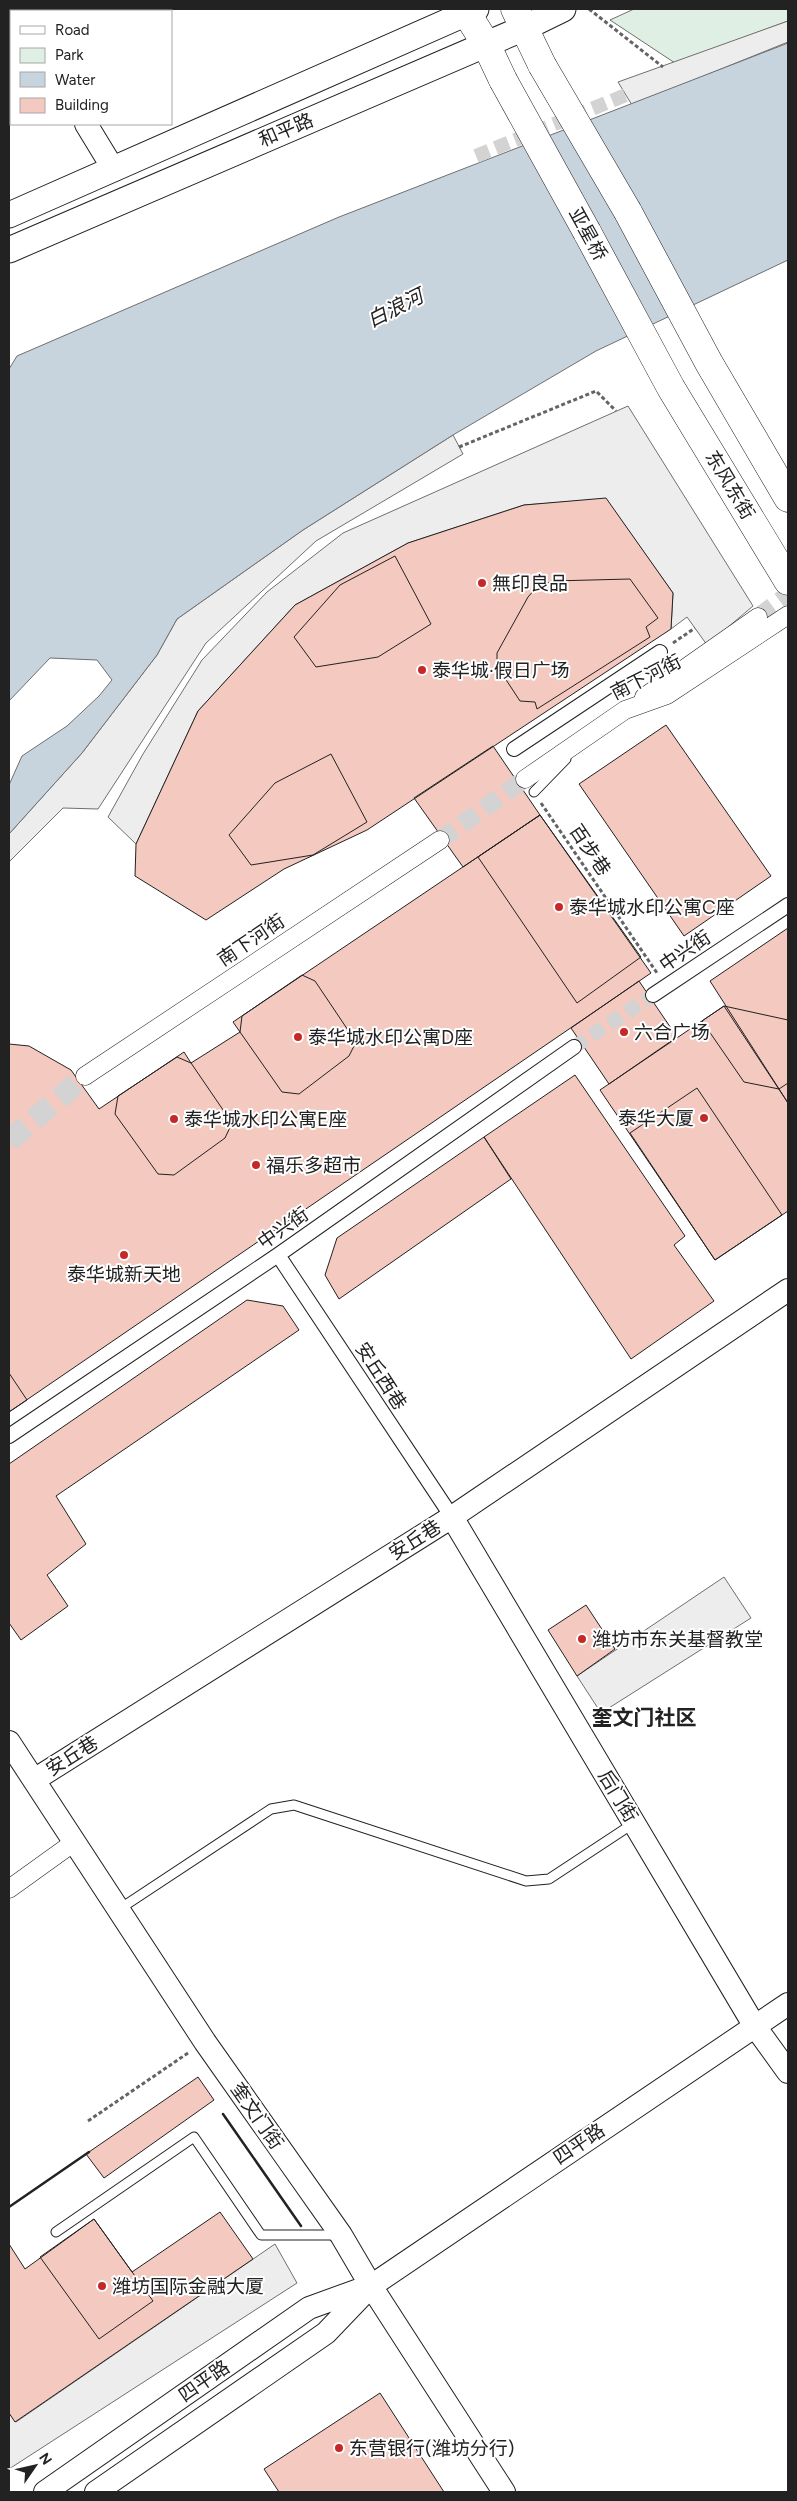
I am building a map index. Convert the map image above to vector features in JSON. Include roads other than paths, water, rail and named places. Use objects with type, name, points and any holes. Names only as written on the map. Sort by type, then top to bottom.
[{"type":"main road","name":"和平路","points":[[9,250],[486,44],[520,18],[563,9]]},
{"type":"main road","name":"和平路","points":[[9,215],[114,170],[469,10]]},
{"type":"main road","name":"亚星桥","points":[[469,10],[503,80],[671,388]]},
{"type":"main road","points":[[520,18],[542,65],[628,212],[709,363],[788,498]]},
{"type":"main road","name":"东风东街","points":[[671,388],[788,581]]},
{"type":"street","points":[[87,125],[114,170]]},
{"type":"street","name":"南下河街","points":[[530,786],[589,735],[625,710],[667,695],[788,615]]},
{"type":"street","points":[[625,710],[758,617]]},
{"type":"street","points":[[514,749],[660,652]]},
{"type":"street","name":"南下河街","points":[[85,1076],[440,840]]},
{"type":"street","name":"中兴街","points":[[653,995],[788,905]]},
{"type":"street","name":"中兴街","points":[[9,1436],[278,1255],[574,1047]]},
{"type":"street","name":"安丘西巷","points":[[278,1255],[452,1517]]},
{"type":"street","name":"安丘巷","points":[[34,1780],[452,1517],[788,1290]]},
{"type":"street","name":"后门街","points":[[452,1517],[754,2025],[788,2072]]},
{"type":"street","name":"奎文门街","points":[[9,1742],[73,1843],[205,2042],[341,2235],[371,2286],[504,2492]]},
{"type":"street","points":[[9,1889],[73,1843]]},
{"type":"street","name":"四平路","points":[[96,2492],[326,2334],[371,2286],[754,2025],[788,2004]]},
{"type":"street","name":"四平路","points":[[44,2492],[309,2308],[371,2286]]},
{"type":"lane","points":[[118,1910],[271,1809],[294,1805],[526,1882],[549,1879],[634,1823]]},
{"type":"lane","points":[[56,2232],[194,2137],[261,2235],[341,2235]]},
{"type":"water","name":"白浪河","points":[[788,43],[788,260],[596,351],[453,435],[303,530],[177,619],[157,655],[82,753],[9,834],[9,785],[22,756],[67,726],[99,696],[112,680],[97,660],[50,658],[9,701],[9,369],[17,356],[339,217]]},
{"type":"tunnel","points":[[476,156],[626,95]]},
{"type":"tunnel","points":[[758,617],[788,595]]},
{"type":"tunnel","points":[[440,840],[525,779]]},
{"type":"tunnel","points":[[574,1047],[653,995]]},
{"type":"tunnel","points":[[9,1141],[85,1076]]},
{"type":"place","name":"無印良品","points":[[482,583]]},
{"type":"place","name":"泰华城·假日广场","points":[[422,670]]},
{"type":"place","name":"泰华城水印公寓C座","points":[[559,907]]},
{"type":"place","name":"六合广场","points":[[624,1032]]},
{"type":"place","name":"泰华城水印公寓D座","points":[[298,1037]]},
{"type":"place","name":"泰华大厦","points":[[704,1118]]},
{"type":"place","name":"泰华城水印公寓E座","points":[[174,1119]]},
{"type":"place","name":"福乐多超市","points":[[256,1165]]},
{"type":"place","name":"泰华城新天地","points":[[124,1255]]},
{"type":"place","name":"潍坊市东关基督教堂","points":[[582,1639]]},
{"type":"place","name":"潍坊国际金融大厦","points":[[102,2286]]},
{"type":"place","name":"东营银行(潍坊分行)","points":[[339,2448]]},
{"type":"district","name":"奎文门社区","points":[[644,1717]]}]
